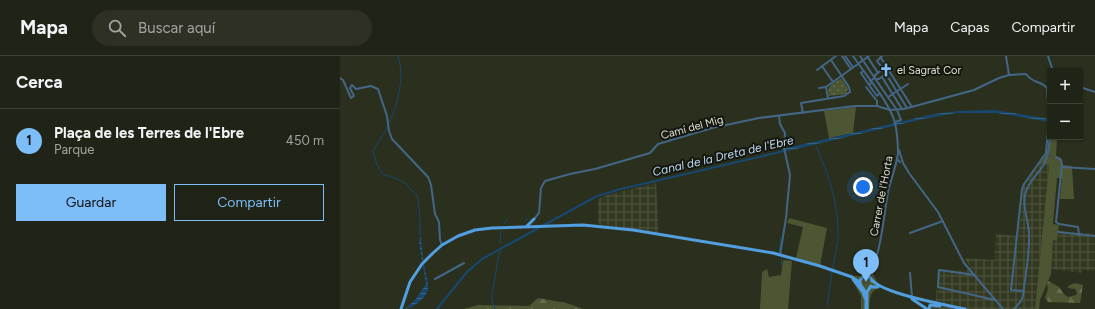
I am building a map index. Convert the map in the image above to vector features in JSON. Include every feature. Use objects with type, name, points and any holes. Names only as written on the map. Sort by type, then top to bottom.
[{"type":"main road","points":[[531,225],[534,219]]},
{"type":"main road","points":[[401,309],[410,282],[425,260],[442,245],[458,236],[475,230],[531,225],[583,225],[617,228],[780,255],[842,274],[860,283],[866,293],[866,309]]},
{"type":"main road","points":[[842,274],[856,282],[865,296],[866,309]]},
{"type":"main road","points":[[860,283],[863,276]]},
{"type":"main road","points":[[852,278],[868,276],[877,284],[912,298],[966,309]]},
{"type":"main road","points":[[868,297],[867,292],[872,284],[872,279]]},
{"type":"main road","points":[[863,287],[876,286],[940,306]]},
{"type":"main road","points":[[866,309],[870,290],[873,288],[882,288]]},
{"type":"main road","points":[[912,298],[928,309],[930,305],[957,309]]},
{"type":"street","points":[[816,70],[836,56]]},
{"type":"street","points":[[842,56],[852,68]]},
{"type":"street","points":[[845,56],[852,68]]},
{"type":"street","points":[[853,56],[890,110],[895,124],[901,120],[897,110],[860,56]]},
{"type":"street","points":[[819,88],[826,87],[868,56],[878,73]]},
{"type":"street","points":[[1006,56],[1009,75],[1026,74],[1030,80],[1046,86],[1048,91],[1048,104]]},
{"type":"street","points":[[1048,56],[1052,68]]},
{"type":"street","points":[[883,69],[878,61],[882,57],[912,107]]},
{"type":"street","points":[[802,113],[801,103],[844,96],[850,92],[849,87],[831,60]]},
{"type":"street","points":[[822,66],[833,82]]},
{"type":"street","points":[[869,85],[875,78],[875,75],[887,66]]},
{"type":"street","points":[[863,71],[861,73],[869,85],[877,96],[879,94]]},
{"type":"street","points":[[875,78],[882,77],[890,71]]},
{"type":"street","points":[[886,74],[906,108]]},
{"type":"street","name":"Camí del Mig","points":[[534,219],[539,213],[541,188],[545,181],[595,169],[650,153],[658,144],[693,133],[759,118],[855,106],[877,106],[890,110],[897,110],[974,90],[1009,75]]},
{"type":"street","points":[[882,77],[902,109]]},
{"type":"street","points":[[340,78],[351,98],[354,96],[350,88],[352,85],[356,89],[371,86],[378,89],[387,116],[389,131],[392,138],[428,177],[431,185],[435,214],[439,222],[440,240],[442,245]]},
{"type":"street","points":[[888,97],[908,84]]},
{"type":"street","points":[[826,87],[828,98]]},
{"type":"street","points":[[866,88],[877,101],[877,106]]},
{"type":"street","points":[[1083,88],[1095,92]]},
{"type":"street","points":[[779,116],[780,124],[785,133],[784,150],[790,175],[786,218],[780,255]]},
{"type":"street","name":"Carrer de l'Horta","points":[[871,270],[880,244],[887,197],[897,159],[898,146],[895,124]]},
{"type":"street","points":[[1024,291],[1011,290],[1022,187],[1046,153],[1047,140]]},
{"type":"street","points":[[1014,309],[1022,299],[1024,291],[1029,238],[1024,199],[1030,182],[1047,160],[1050,140]]},
{"type":"street","points":[[898,146],[901,161],[935,207],[964,263],[1003,309]]},
{"type":"street","points":[[1056,157],[1061,160],[1062,167],[1056,222],[1078,227],[1079,235]]},
{"type":"street","points":[[897,159],[901,161]]},
{"type":"street","points":[[896,164],[901,161]]},
{"type":"street","points":[[1062,167],[1095,169]]},
{"type":"street","points":[[910,233],[943,221]]},
{"type":"street","points":[[1058,232],[1095,236]]},
{"type":"street","points":[[435,278],[464,263]]},
{"type":"street","points":[[863,276],[871,270]]},
{"type":"street","points":[[871,270],[872,279]]},
{"type":"street","points":[[976,276],[939,270],[938,287],[995,300]]},
{"type":"street","points":[[910,273],[912,298]]},
{"type":"shaded area","points":[[1040,163],[1049,165],[1035,309],[928,309],[936,300],[938,269],[966,271],[970,267],[964,258],[994,260],[996,234],[1018,236],[1023,187]]},
{"type":"shaded area","points":[[656,183],[659,234],[598,224],[598,199],[607,195]]},
{"type":"shaded area","points":[[1058,231],[1095,234],[1095,271],[1083,270],[1082,273],[1051,269],[1053,239],[1057,239]]},
{"type":"green space","points":[[842,79],[848,88],[847,93],[829,96],[829,88]]},
{"type":"green space","points":[[856,107],[853,133],[829,138],[824,111]]},
{"type":"green space","points":[[1048,140],[1057,140],[1056,156],[1061,158],[1063,165],[1072,166],[1074,199],[1060,199],[1062,178],[1057,178],[1053,224],[1059,225],[1057,240],[1053,240],[1051,274],[1040,300],[1039,309],[1035,309],[1049,165],[1040,163],[1047,153]]},
{"type":"green space","points":[[789,218],[827,228],[820,266],[796,258],[803,227],[787,223]]},
{"type":"green space","points":[[783,260],[792,261],[788,309],[760,309],[762,272],[767,269],[769,277],[781,275]]},
{"type":"green space","points":[[870,268],[873,269],[873,274],[877,282],[877,289],[871,294],[869,309],[861,309],[861,296],[852,280],[853,276],[860,276]]},
{"type":"green space","points":[[1048,281],[1059,287],[1068,297],[1076,295],[1077,293],[1075,289],[1068,288],[1068,286],[1075,283],[1083,285],[1080,303],[1048,302],[1045,298],[1048,289]]},
{"type":"green space","points":[[538,298],[566,303],[584,309],[464,309],[478,305],[529,306]]},
{"type":"water","points":[[994,110],[1047,119],[1047,121],[997,113],[956,113],[923,119],[783,152],[783,149],[934,114],[959,111]]},
{"type":"water","points":[[421,232],[422,251],[428,289],[425,296],[419,302],[412,307],[405,309],[416,299],[426,284],[419,242]]},
{"type":"waterway","points":[[389,123],[400,90],[401,72],[398,56]]},
{"type":"waterway","points":[[388,126],[373,151],[377,165],[383,174],[406,184],[418,197],[420,234]]},
{"type":"waterway","points":[[816,146],[828,176],[836,207],[838,234],[833,269]]},
{"type":"waterway","name":"Canal de la Dreta de l'Ebre","points":[[437,309],[466,273],[482,259],[597,196],[784,151]]},
{"type":"waterway","points":[[504,224],[508,219]]},
{"type":"waterway","points":[[500,243],[502,231]]},
{"type":"waterway","points":[[779,253],[781,238]]},
{"type":"waterway","points":[[495,309],[492,295],[499,253],[502,250]]},
{"type":"waterway","points":[[781,265],[782,257]]},
{"type":"waterway","points":[[827,306],[832,272]]},
{"type":"tunnel","points":[[1046,155],[1056,157]]},
{"type":"place","name":"el Sagrat Cor","points":[[886,70]]},
{"type":"place","name":"Plaça de les Terres de l'Ebre","points":[[866,282]]}]
